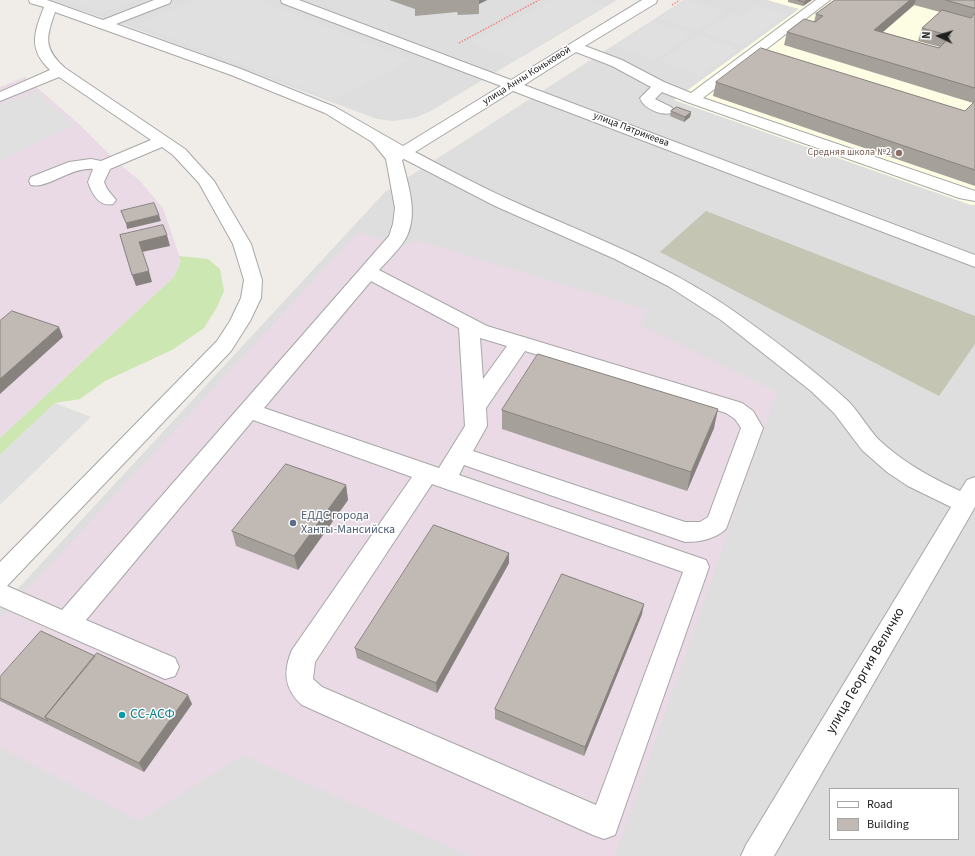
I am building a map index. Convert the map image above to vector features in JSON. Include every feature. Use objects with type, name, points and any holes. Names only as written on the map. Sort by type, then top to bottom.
[{"type":"street","points":[[105,24],[165,0]]},
{"type":"street","name":"улица Патрикеева","points":[[287,0],[975,261]]},
{"type":"street","name":"улица Анны Коньковой","points":[[399,155],[651,0]]},
{"type":"street","points":[[692,99],[824,0]]},
{"type":"street","points":[[0,578],[224,346],[240,321],[251,298],[254,280],[242,244],[206,181],[179,152],[60,71],[45,58],[41,49],[44,25],[43,3],[229,69],[330,110],[371,135],[386,148],[399,155],[621,255],[701,297],[728,316],[818,386],[842,408],[870,444],[895,466],[916,480],[970,495]]},
{"type":"street","points":[[574,48],[617,63],[660,86],[692,99],[975,196]]},
{"type":"street","points":[[0,97],[60,71]]},
{"type":"street","points":[[660,86],[647,98],[648,101],[666,110]]},
{"type":"street","points":[[37,181],[69,167],[91,164],[103,166],[163,141]]},
{"type":"street","points":[[67,623],[398,237],[402,224],[404,208],[399,155]]},
{"type":"street","points":[[103,166],[96,182],[99,190],[107,200]]},
{"type":"street","points":[[368,272],[469,326],[734,408],[743,413],[749,420],[752,428],[718,522],[710,529],[699,533],[685,532],[459,455]]},
{"type":"street","points":[[250,411],[436,476],[698,567],[604,824],[312,696],[303,688],[298,673],[302,658],[436,476],[459,455],[476,426],[469,326]]},
{"type":"street","points":[[474,408],[520,343]]},
{"type":"street","name":"улица Георгия Величко","points":[[757,856],[970,495]]},
{"type":"street","points":[[0,594],[166,667]]},
{"type":"path","points":[[458,43],[539,0]]},
{"type":"shaded area","points":[[50,0],[617,0],[429,112],[414,118],[393,121],[377,119],[139,30]]},
{"type":"shaded area","points":[[64,0],[133,0],[102,13]]},
{"type":"shaded area","points":[[196,0],[258,0],[410,59],[335,100],[163,35],[138,24]]},
{"type":"shaded area","points":[[551,0],[585,0],[605,6],[516,59],[473,43]]},
{"type":"shaded area","points":[[684,0],[975,0],[975,856],[0,856],[0,608],[385,192]]},
{"type":"shaded area","points":[[687,0],[725,12],[697,31],[658,18]]},
{"type":"shaded area","name":"Средняя школа №2","points":[[767,0],[975,0],[975,205],[971,205],[674,100],[799,9]]},
{"type":"shaded area","points":[[756,5],[787,14],[743,45],[702,32],[730,14],[740,16]]},
{"type":"shaded area","points":[[653,22],[692,34],[655,60],[614,46]]},
{"type":"shaded area","points":[[697,36],[738,49],[701,75],[660,61]]},
{"type":"shaded area","points":[[25,77],[80,125],[116,161],[139,180],[163,208],[181,261],[174,277],[0,438],[0,87]]},
{"type":"shaded area","points":[[36,91],[74,125],[0,161],[0,105]]},
{"type":"shaded area","points":[[706,211],[975,316],[975,344],[939,396],[660,252]]},
{"type":"shaded area","points":[[358,232],[404,246],[416,240],[647,310],[640,325],[777,392],[615,856],[470,856],[243,755],[139,821],[0,747],[0,619]]},
{"type":"shaded area","points":[[55,403],[91,417],[0,505],[0,455]]},
{"type":"green space","points":[[179,256],[208,259],[220,269],[224,291],[216,309],[204,328],[172,350],[105,381],[80,399],[55,403],[0,455],[0,438],[174,277],[181,261]]},
{"type":"building","points":[[835,0],[910,0],[874,30],[939,48],[951,36],[922,28],[942,10],[971,18],[975,13],[975,88],[787,32],[804,19],[815,22],[823,16],[816,14]]},
{"type":"building","points":[[946,0],[975,0],[975,8]]},
{"type":"building","points":[[761,48],[965,111],[975,101],[975,170],[716,82]]},
{"type":"building","points":[[677,107],[691,112],[685,117],[671,111]]},
{"type":"building","points":[[154,203],[159,215],[126,223],[121,211]]},
{"type":"building","points":[[163,225],[167,235],[139,242],[149,271],[132,275],[120,235]]},
{"type":"building","points":[[12,311],[59,327],[0,379],[0,321]]},
{"type":"building","points":[[538,354],[718,409],[691,472],[502,410]]},
{"type":"building","name":"ЕДДС города Ханты-Мансийска","points":[[286,464],[346,485],[294,556],[232,531]]},
{"type":"building","points":[[434,525],[509,553],[436,683],[355,648]]},
{"type":"building","points":[[562,574],[644,604],[585,747],[495,709]]},
{"type":"building","points":[[41,631],[95,656],[45,717],[48,721],[0,698],[0,677]]},
{"type":"building","name":"СС-АСФ","points":[[97,653],[188,695],[139,763],[45,717]]},
{"type":"place","name":"Средняя школа №2","points":[[899,153]]},
{"type":"place","name":"ЕДДС города Ханты-Мансийска","points":[[293,523]]},
{"type":"place","name":"СС-АСФ","points":[[122,715]]}]
